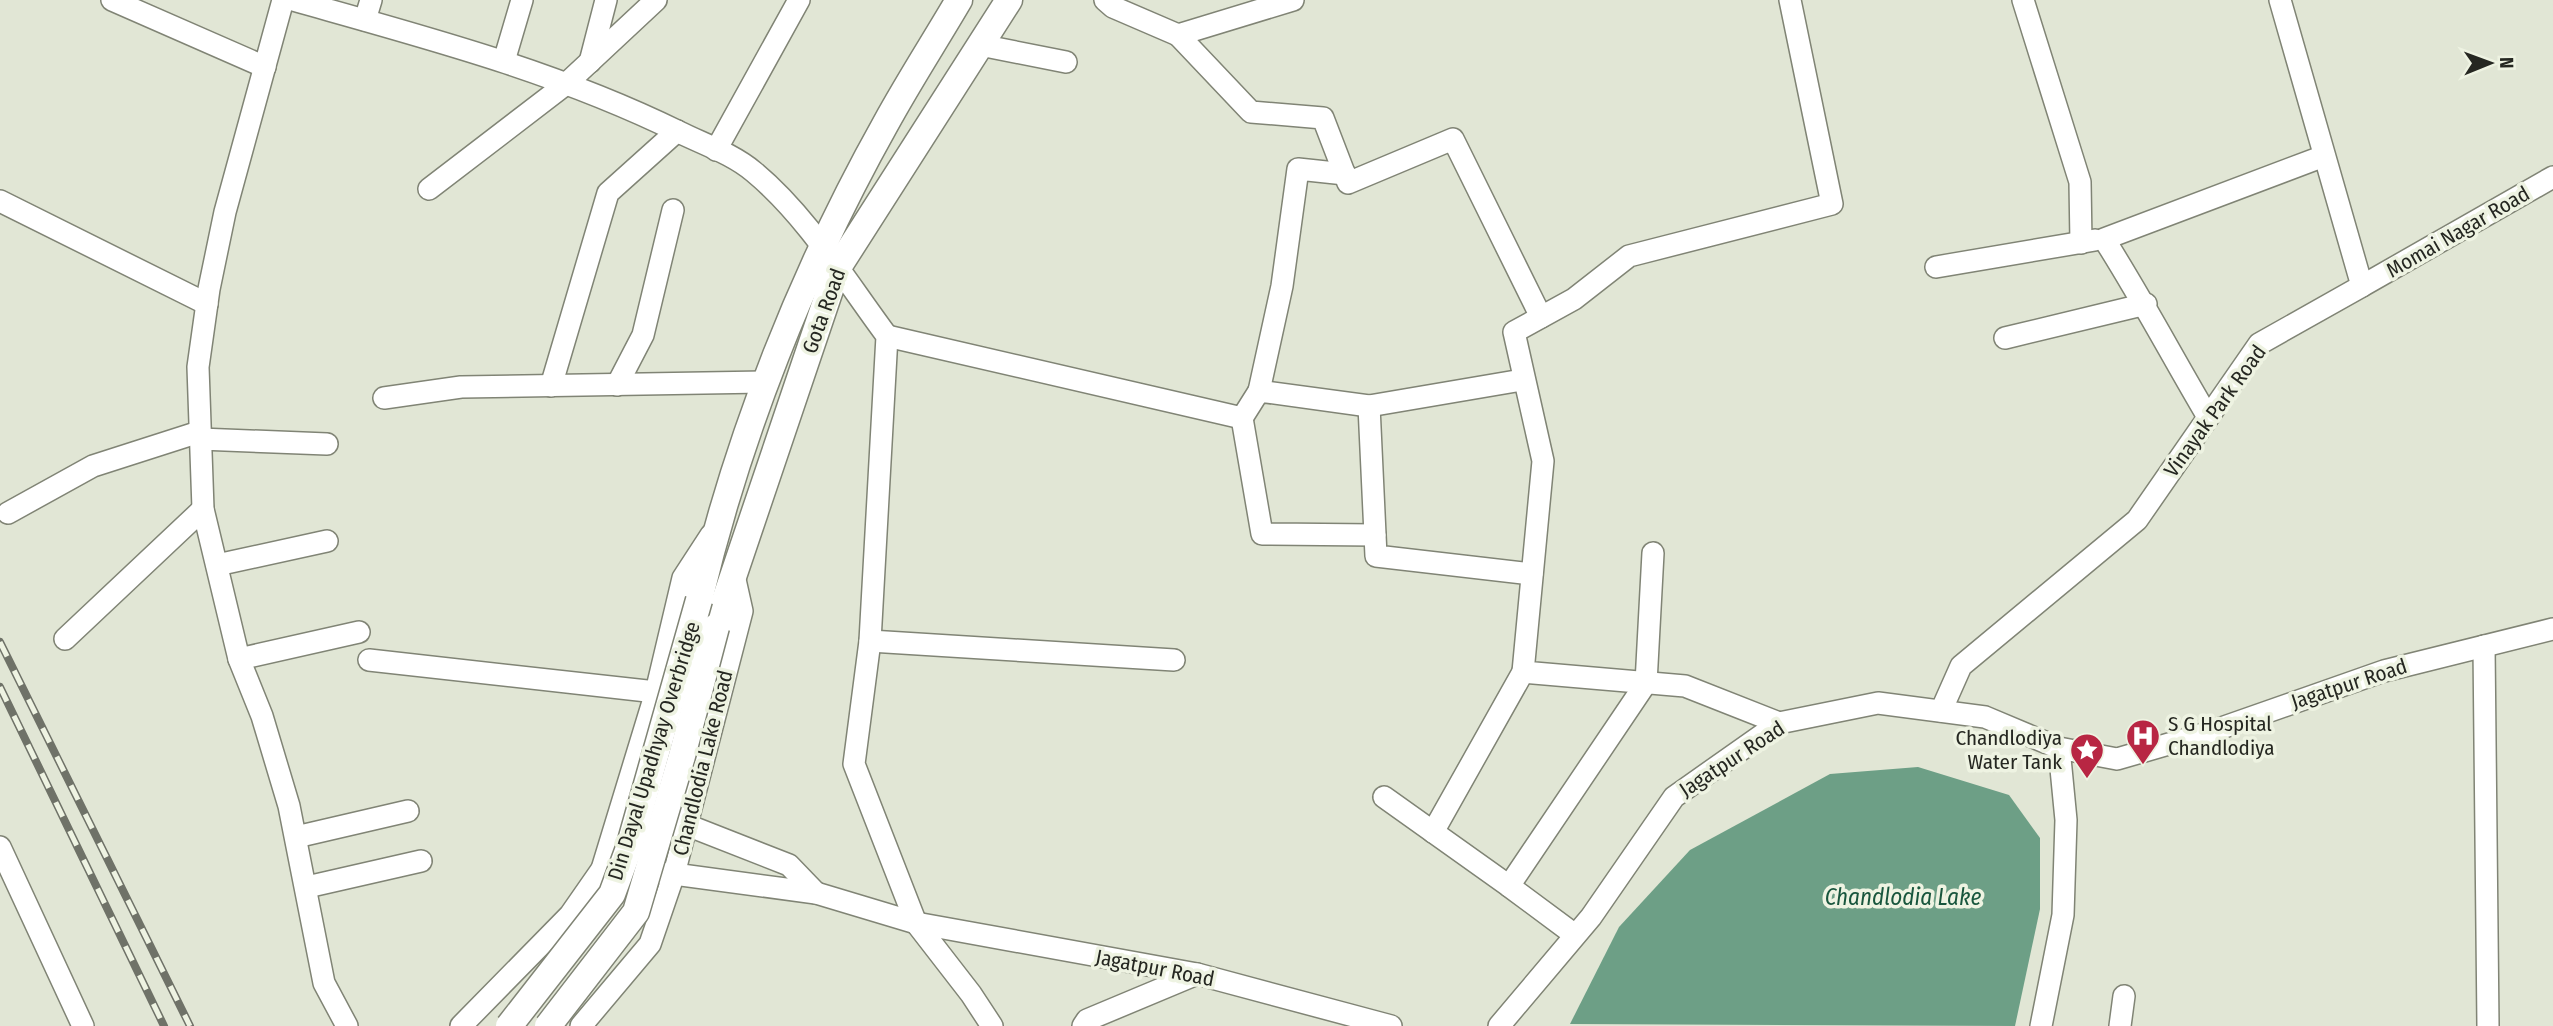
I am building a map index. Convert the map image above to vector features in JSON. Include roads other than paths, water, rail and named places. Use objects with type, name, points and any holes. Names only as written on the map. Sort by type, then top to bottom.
[{"type":"main road","name":"Gota Road","points":[[716,528],[767,382],[830,259],[885,124],[959,0]]},
{"type":"main road","name":"Gota Road","points":[[734,575],[830,259],[1009,0]]},
{"type":"main road","name":"Din Dayal Upadhyay Overbridge","points":[[509,1026],[612,894],[629,848],[699,600],[716,528]]},
{"type":"main road","name":"Din Dayal Upadhyay Overbridge","points":[[548,1026],[636,912],[682,756],[716,627],[734,575]]},
{"type":"street","points":[[112,0],[265,67]]},
{"type":"street","points":[[283,0],[225,212],[207,304],[198,367],[203,509],[239,659],[262,716],[296,837],[324,983],[347,1026]]},
{"type":"street","points":[[293,0],[368,10],[616,102],[716,150],[753,171],[830,259],[887,336],[870,641],[854,764],[916,923],[971,994],[992,1026]]},
{"type":"street","points":[[504,61],[522,0]]},
{"type":"street","points":[[590,62],[606,0]]},
{"type":"street","points":[[429,189],[566,84],[656,0]]},
{"type":"street","points":[[716,150],[799,0]]},
{"type":"street","points":[[1105,0],[1113,7],[1178,35],[1251,111],[1323,118],[1348,183],[1453,139],[1541,317]]},
{"type":"street","points":[[1178,35],[1293,0]]},
{"type":"street","points":[[1433,832],[1523,672],[1543,461],[1522,380],[1514,332],[1574,299],[1629,256],[1832,204],[1790,0]]},
{"type":"street","points":[[2023,0],[2080,182],[2081,243]]},
{"type":"street","points":[[2280,0],[2362,286]]},
{"type":"street","points":[[980,45],[1066,62]]},
{"type":"street","points":[[551,386],[608,193],[677,131]]},
{"type":"street","points":[[1936,267],[2104,239],[2324,156]]},
{"type":"street","points":[[1345,174],[1297,169],[1282,286],[1259,391],[1242,418],[1262,534],[1376,536]]},
{"type":"street","name":"Momai Nagar Road","points":[[2362,286],[2553,177]]},
{"type":"street","points":[[0,201],[207,304]]},
{"type":"street","points":[[618,385],[643,335],[673,210]]},
{"type":"street","points":[[2104,239],[2146,304],[2168,351],[2208,417]]},
{"type":"street","name":"Vinayak Park Road","points":[[1941,711],[1961,666],[2137,520],[2259,344],[2362,286]]},
{"type":"street","points":[[2005,338],[2146,304]]},
{"type":"street","points":[[887,336],[1242,418]]},
{"type":"street","points":[[1259,391],[1369,406],[1522,380]]},
{"type":"street","points":[[384,398],[461,387],[767,382]]},
{"type":"street","points":[[1369,406],[1376,556],[1532,574]]},
{"type":"street","points":[[8,513],[93,466],[200,436],[327,444]]},
{"type":"street","points":[[65,639],[203,509]]},
{"type":"street","points":[[461,1026],[569,915],[602,869],[656,692],[683,578],[716,528]]},
{"type":"street","points":[[217,565],[327,541]]},
{"type":"street","points":[[1509,886],[1646,683],[1653,553]]},
{"type":"street","name":"Chandlodia Lake Road","points":[[734,575],[742,611],[674,874],[816,893],[916,923]]},
{"type":"street","name":"Jagatpur Road","points":[[1499,1026],[1575,935],[1674,797],[1779,723],[1878,703],[1985,717],[2059,748],[2118,759],[2210,732],[2384,671],[2553,629]]},
{"type":"street","points":[[239,659],[359,632]]},
{"type":"street","points":[[870,641],[1174,660]]},
{"type":"street","points":[[2484,646],[2488,1026]]},
{"type":"street","points":[[369,660],[656,692]]},
{"type":"street","points":[[1523,672],[1685,686],[1779,723]]},
{"type":"street","points":[[2041,1026],[2063,915],[2066,820],[2059,748]]},
{"type":"street","points":[[1384,797],[1575,935]]},
{"type":"street","points":[[296,837],[408,811]]},
{"type":"street","points":[[687,825],[789,865],[816,893]]},
{"type":"street","points":[[1,850],[83,1026]]},
{"type":"street","points":[[307,887],[421,861]]},
{"type":"street","points":[[580,1026],[650,944],[674,874],[602,869]]},
{"type":"street","name":"Jagatpur Road","points":[[916,923],[1198,974],[1391,1026]]},
{"type":"street","points":[[1083,1026],[1087,1020],[1198,974]]},
{"type":"street","points":[[2120,1026],[2123,996]]},
{"type":"water","name":"Chandlodia Lake","points":[[1918,767],[2009,795],[2040,838],[2040,909],[2015,1026],[1570,1024],[1619,927],[1690,850],[1830,774]]},
{"type":"railway","points":[[0,642],[190,1026]]},
{"type":"railway","points":[[0,687],[164,1026]]},
{"type":"place","name":"S G Hospital Chandlodiya","points":[[2143,766]]},
{"type":"place","name":"Chandlodiya Water Tank","points":[[2087,780]]}]
